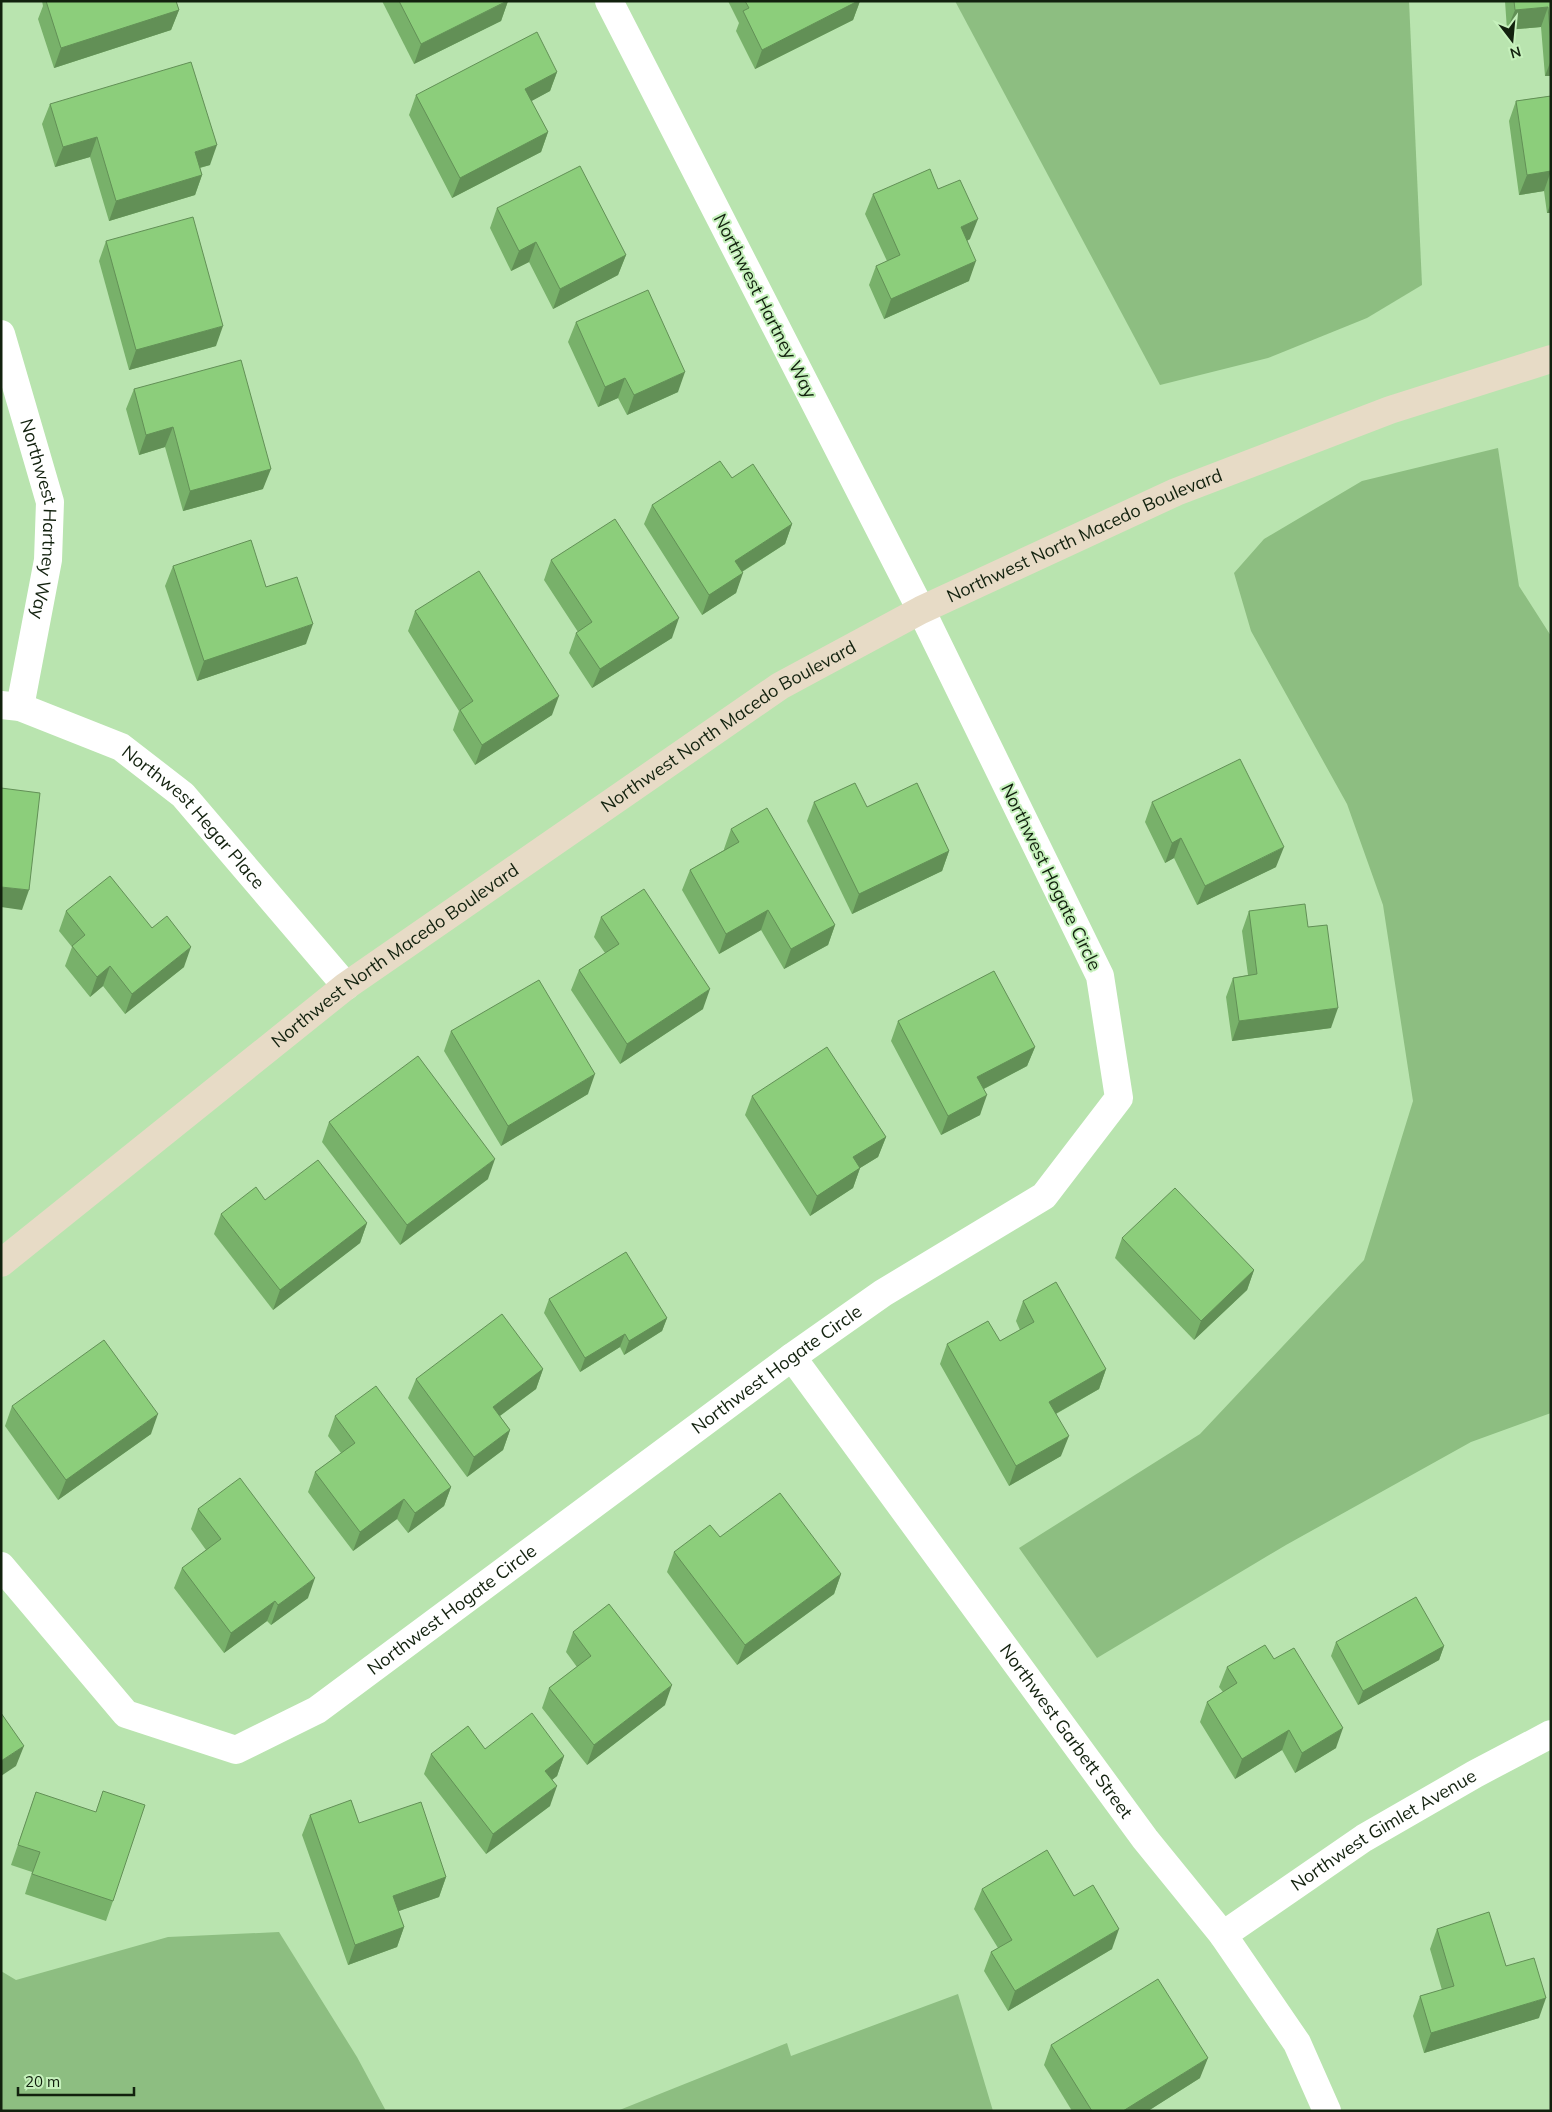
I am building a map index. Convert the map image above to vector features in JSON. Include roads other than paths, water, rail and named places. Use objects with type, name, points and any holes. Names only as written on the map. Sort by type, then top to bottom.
[{"type":"street","name":"Northwest Hartney Way","points":[[609,1],[921,610]]},
{"type":"street","name":"Northwest Hartney Way","points":[[1,334],[50,502],[48,560],[10,706]]},
{"type":"street","name":"Northwest North Macedo Boulevard","points":[[1,1263],[346,986],[780,686],[921,610],[1176,492],[1390,410],[1551,359]]},
{"type":"street","name":"Northwest Hogate Circle","points":[[1,1566],[126,1714],[236,1750],[318,1710],[792,1357],[883,1293],[1044,1196],[1119,1098],[1100,976],[921,610]]},
{"type":"street","name":"Northwest Hegar Place","points":[[10,706],[121,747],[183,795],[346,986]]},
{"type":"street","name":"Northwest Garbett Street","points":[[792,1357],[1145,1839],[1222,1934],[1297,2043],[1327,2111]]},
{"type":"street","name":"Northwest Gimlet Avenue","points":[[1222,1934],[1364,1838],[1475,1774],[1551,1734]]}]
